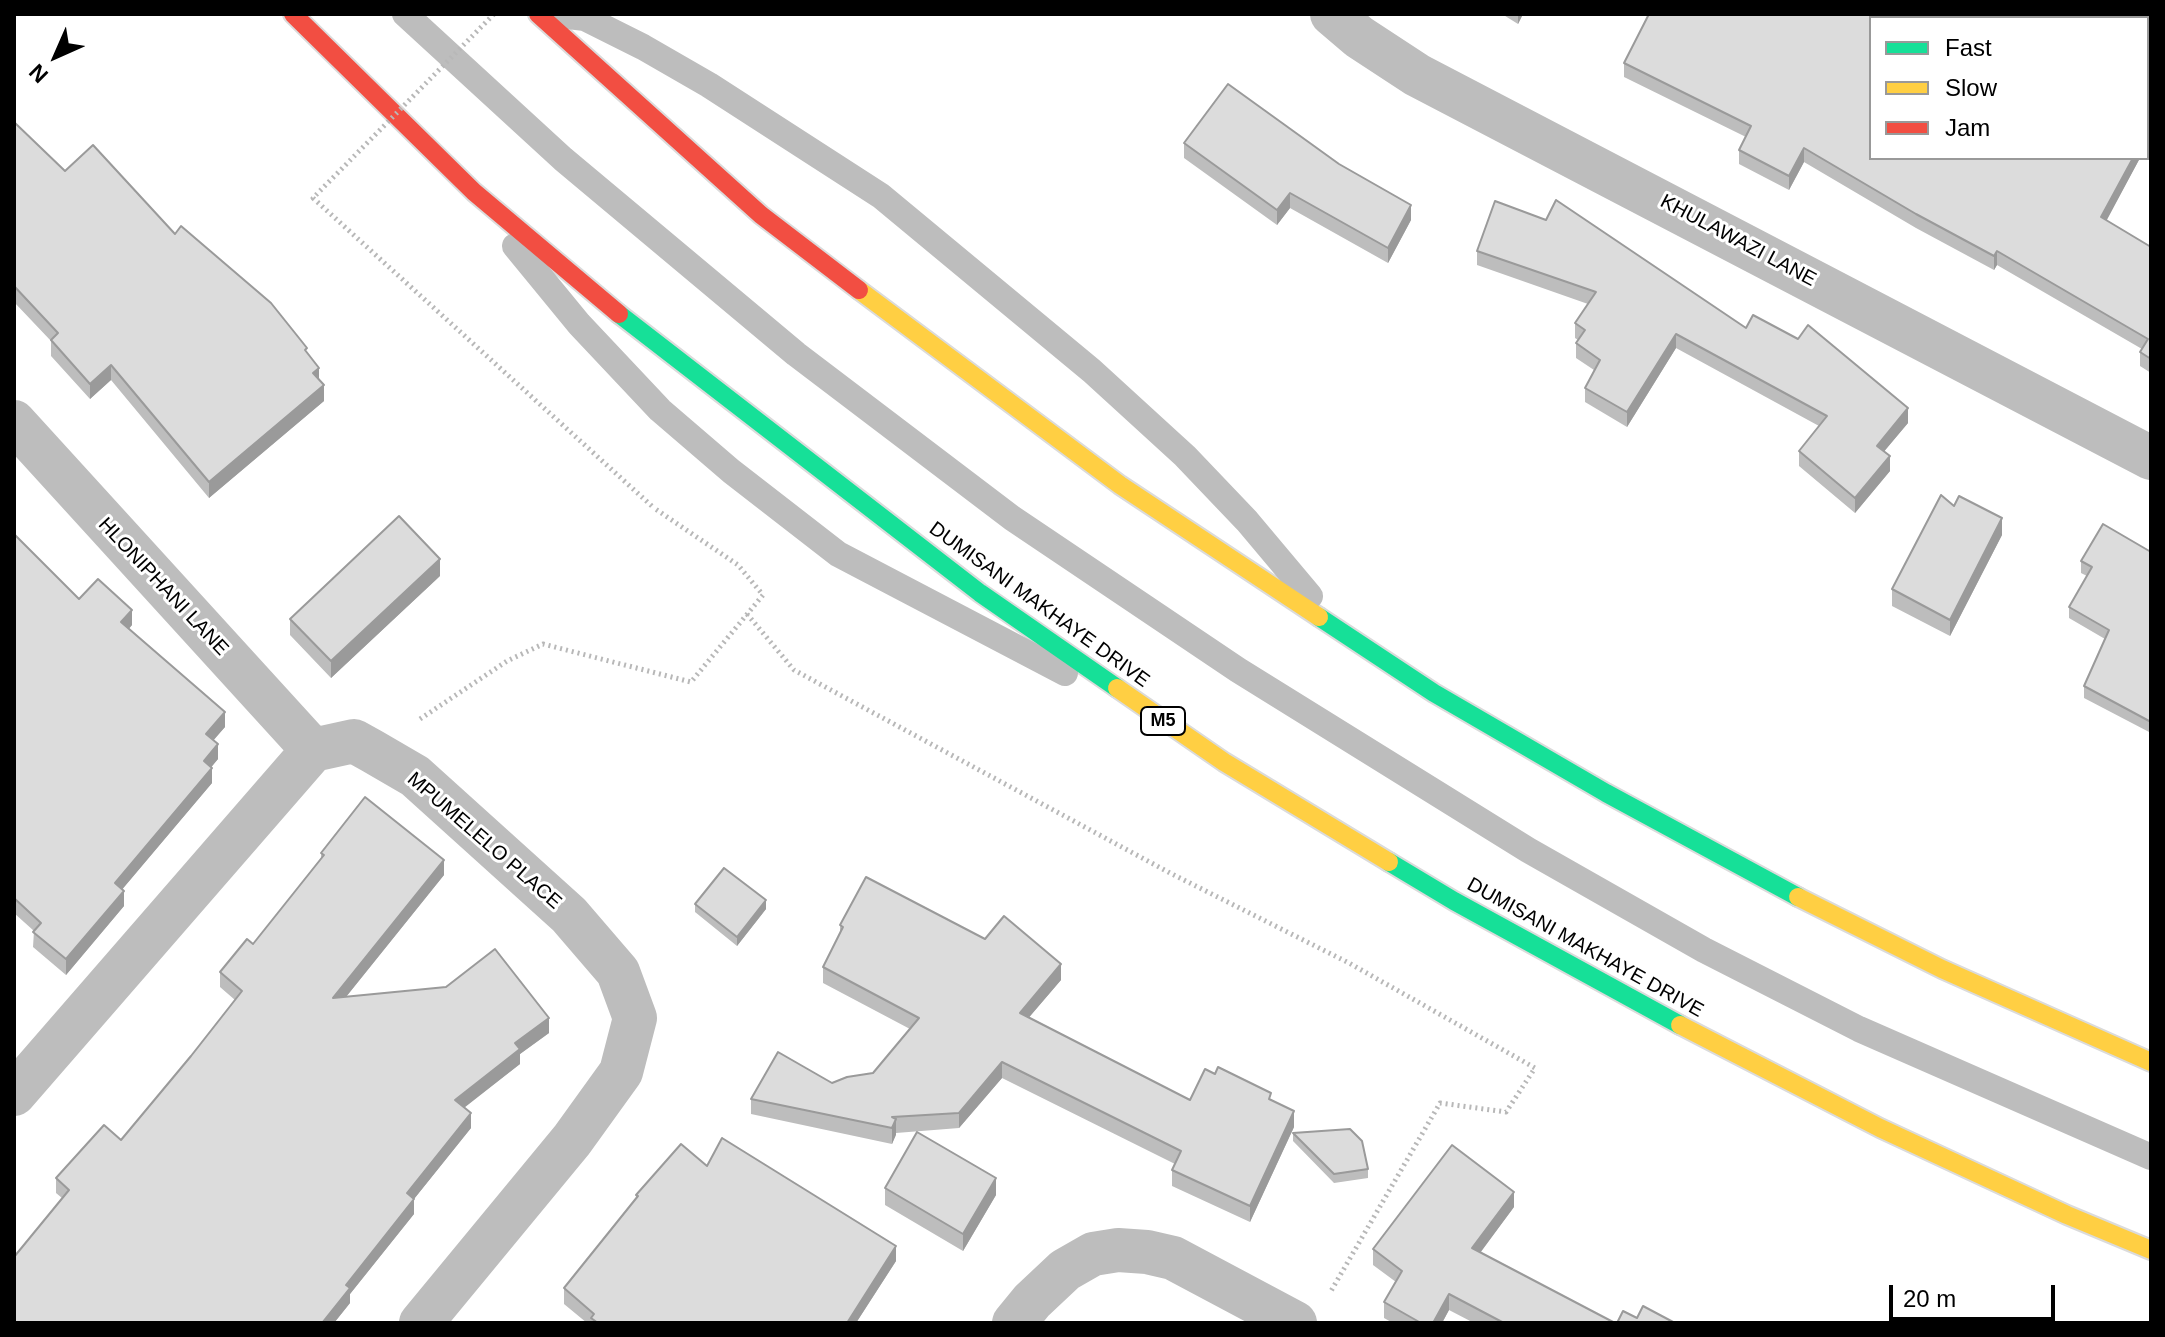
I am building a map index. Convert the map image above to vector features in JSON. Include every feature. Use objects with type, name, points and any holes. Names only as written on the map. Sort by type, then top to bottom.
[{"type":"main road","name":"DUMISANI MAKHAYE DRIVE","points":[[293,14],[474,192],[625,319],[980,593],[1224,762],[1454,901],[1744,1060],[1880,1128],[2067,1215],[2151,1250]]},
{"type":"main road","points":[[538,14],[761,215],[882,308],[1120,485],[1447,701],[1606,793],[1792,894],[1942,969],[2151,1062]]},
{"type":"street","name":"KHULAWAZI LANE","points":[[1332,14],[1359,37],[1417,75],[2151,458]]},
{"type":"street","name":"HLONIPHANI LANE","points":[[14,422],[313,750]]},
{"type":"street","name":"MPUMELELO PLACE","points":[[313,750],[354,741],[415,776],[569,915],[618,972],[635,1018],[621,1072],[572,1140],[421,1323]]},
{"type":"street","points":[[21,1070],[313,750]]},
{"type":"street","points":[[1023,1312],[1065,1270],[1093,1254],[1118,1250],[1173,1258],[1295,1323]]},
{"type":"lane","points":[[405,14],[563,159],[796,354],[1012,518],[1238,670],[1528,850],[1704,950],[1859,1029],[2151,1157]]},
{"type":"lane","points":[[551,14],[585,18],[643,47],[709,85],[881,196],[1092,371],[1185,456],[1247,521],[1336,627]]},
{"type":"lane","points":[[474,192],[505,235],[579,324],[660,410],[731,471],[838,554],[1013,647],[1162,720]]},
{"type":"path","points":[[372,751],[507,661],[543,644],[691,682],[763,595],[738,565],[654,508],[313,198],[494,14]]},
{"type":"path","points":[[747,614],[794,670],[1170,873],[1349,963],[1535,1068],[1506,1112],[1440,1103],[1329,1295]]},
{"type":"building","points":[[1649,14],[1973,14],[1976,16],[1869,16],[1869,160],[2132,160],[2101,217],[2151,247],[2151,359],[2140,352],[2148,339],[1997,251],[1994,256],[1804,148],[1789,176],[1739,150],[1751,126],[1624,63]]},
{"type":"building","points":[[1228,84],[1339,164],[1411,205],[1388,248],[1290,193],[1277,210],[1184,143]]},
{"type":"building","points":[[14,122],[65,171],[93,145],[175,234],[181,226],[271,303],[319,368],[313,373],[324,385],[209,482],[111,365],[90,384],[51,340],[58,333],[14,286]]},
{"type":"building","points":[[1556,200],[1746,328],[1753,315],[1798,339],[1808,325],[1908,408],[1877,446],[1890,456],[1855,498],[1799,451],[1827,416],[1676,334],[1627,412],[1585,388],[1600,360],[1576,343],[1585,330],[1575,323],[1596,292],[1477,251],[1495,201],[1546,220]]},
{"type":"building","points":[[1941,495],[1954,506],[1959,496],[2002,518],[1950,620],[1892,589]]},
{"type":"building","points":[[399,516],[440,559],[331,661],[290,619]]},
{"type":"building","points":[[2103,524],[2151,552],[2151,722],[2084,686],[2109,630],[2069,607],[2092,567],[2081,561]]},
{"type":"building","points":[[14,534],[79,599],[98,579],[132,610],[121,622],[225,712],[206,734],[218,744],[204,761],[212,768],[115,883],[124,891],[66,959],[33,932],[41,923],[14,898]]},
{"type":"building","points":[[365,797],[444,860],[333,998],[446,987],[495,949],[549,1018],[515,1043],[520,1049],[455,1100],[471,1113],[407,1193],[414,1199],[346,1285],[350,1288],[322,1323],[14,1323],[14,1257],[69,1190],[56,1178],[104,1125],[121,1140],[191,1056],[242,991],[220,972],[247,939],[253,944],[324,855],[321,853]]},
{"type":"building","points":[[724,868],[766,900],[737,937],[695,904]]},
{"type":"building","points":[[866,877],[985,939],[1004,916],[1061,964],[1020,1013],[1190,1100],[1205,1069],[1215,1074],[1218,1067],[1271,1093],[1269,1099],[1294,1111],[1250,1206],[1172,1170],[1181,1151],[1002,1062],[959,1113],[892,1117],[896,1119],[892,1128],[751,1099],[778,1052],[832,1083],[873,1073],[919,1018],[823,967],[843,927],[840,925]]},
{"type":"building","points":[[1350,1129],[1362,1141],[1368,1169],[1334,1174],[1293,1133]]},
{"type":"building","points":[[917,1132],[996,1178],[963,1234],[885,1188]]},
{"type":"building","points":[[722,1138],[896,1246],[847,1323],[598,1323],[591,1318],[594,1314],[564,1288],[636,1195],[681,1144],[707,1166]]},
{"type":"building","points":[[1452,1145],[1514,1192],[1472,1248],[1615,1323],[1504,1323],[1449,1294],[1433,1323],[1421,1323],[1384,1302],[1402,1271],[1373,1249]]},
{"type":"building","points":[[1643,1306],[1675,1323],[1617,1323],[1623,1311],[1637,1318]]},
{"type":"traffic: fast","points":[[619,314],[980,593],[1117,688]]},
{"type":"traffic: fast","points":[[1319,617],[1434,693],[1606,793],[1798,897]]},
{"type":"traffic: fast","points":[[1389,862],[1680,1025]]},
{"type":"traffic: slow","points":[[859,290],[1120,485],[1319,617]]},
{"type":"traffic: slow","points":[[1117,688],[1224,762],[1389,862]]},
{"type":"traffic: slow","points":[[1798,897],[1942,969],[2151,1062]]},
{"type":"traffic: slow","points":[[1680,1025],[1880,1128],[2067,1215],[2151,1250]]},
{"type":"traffic: jam","points":[[293,14],[474,192],[619,314]]},
{"type":"traffic: jam","points":[[538,14],[761,215],[859,290]]}]
